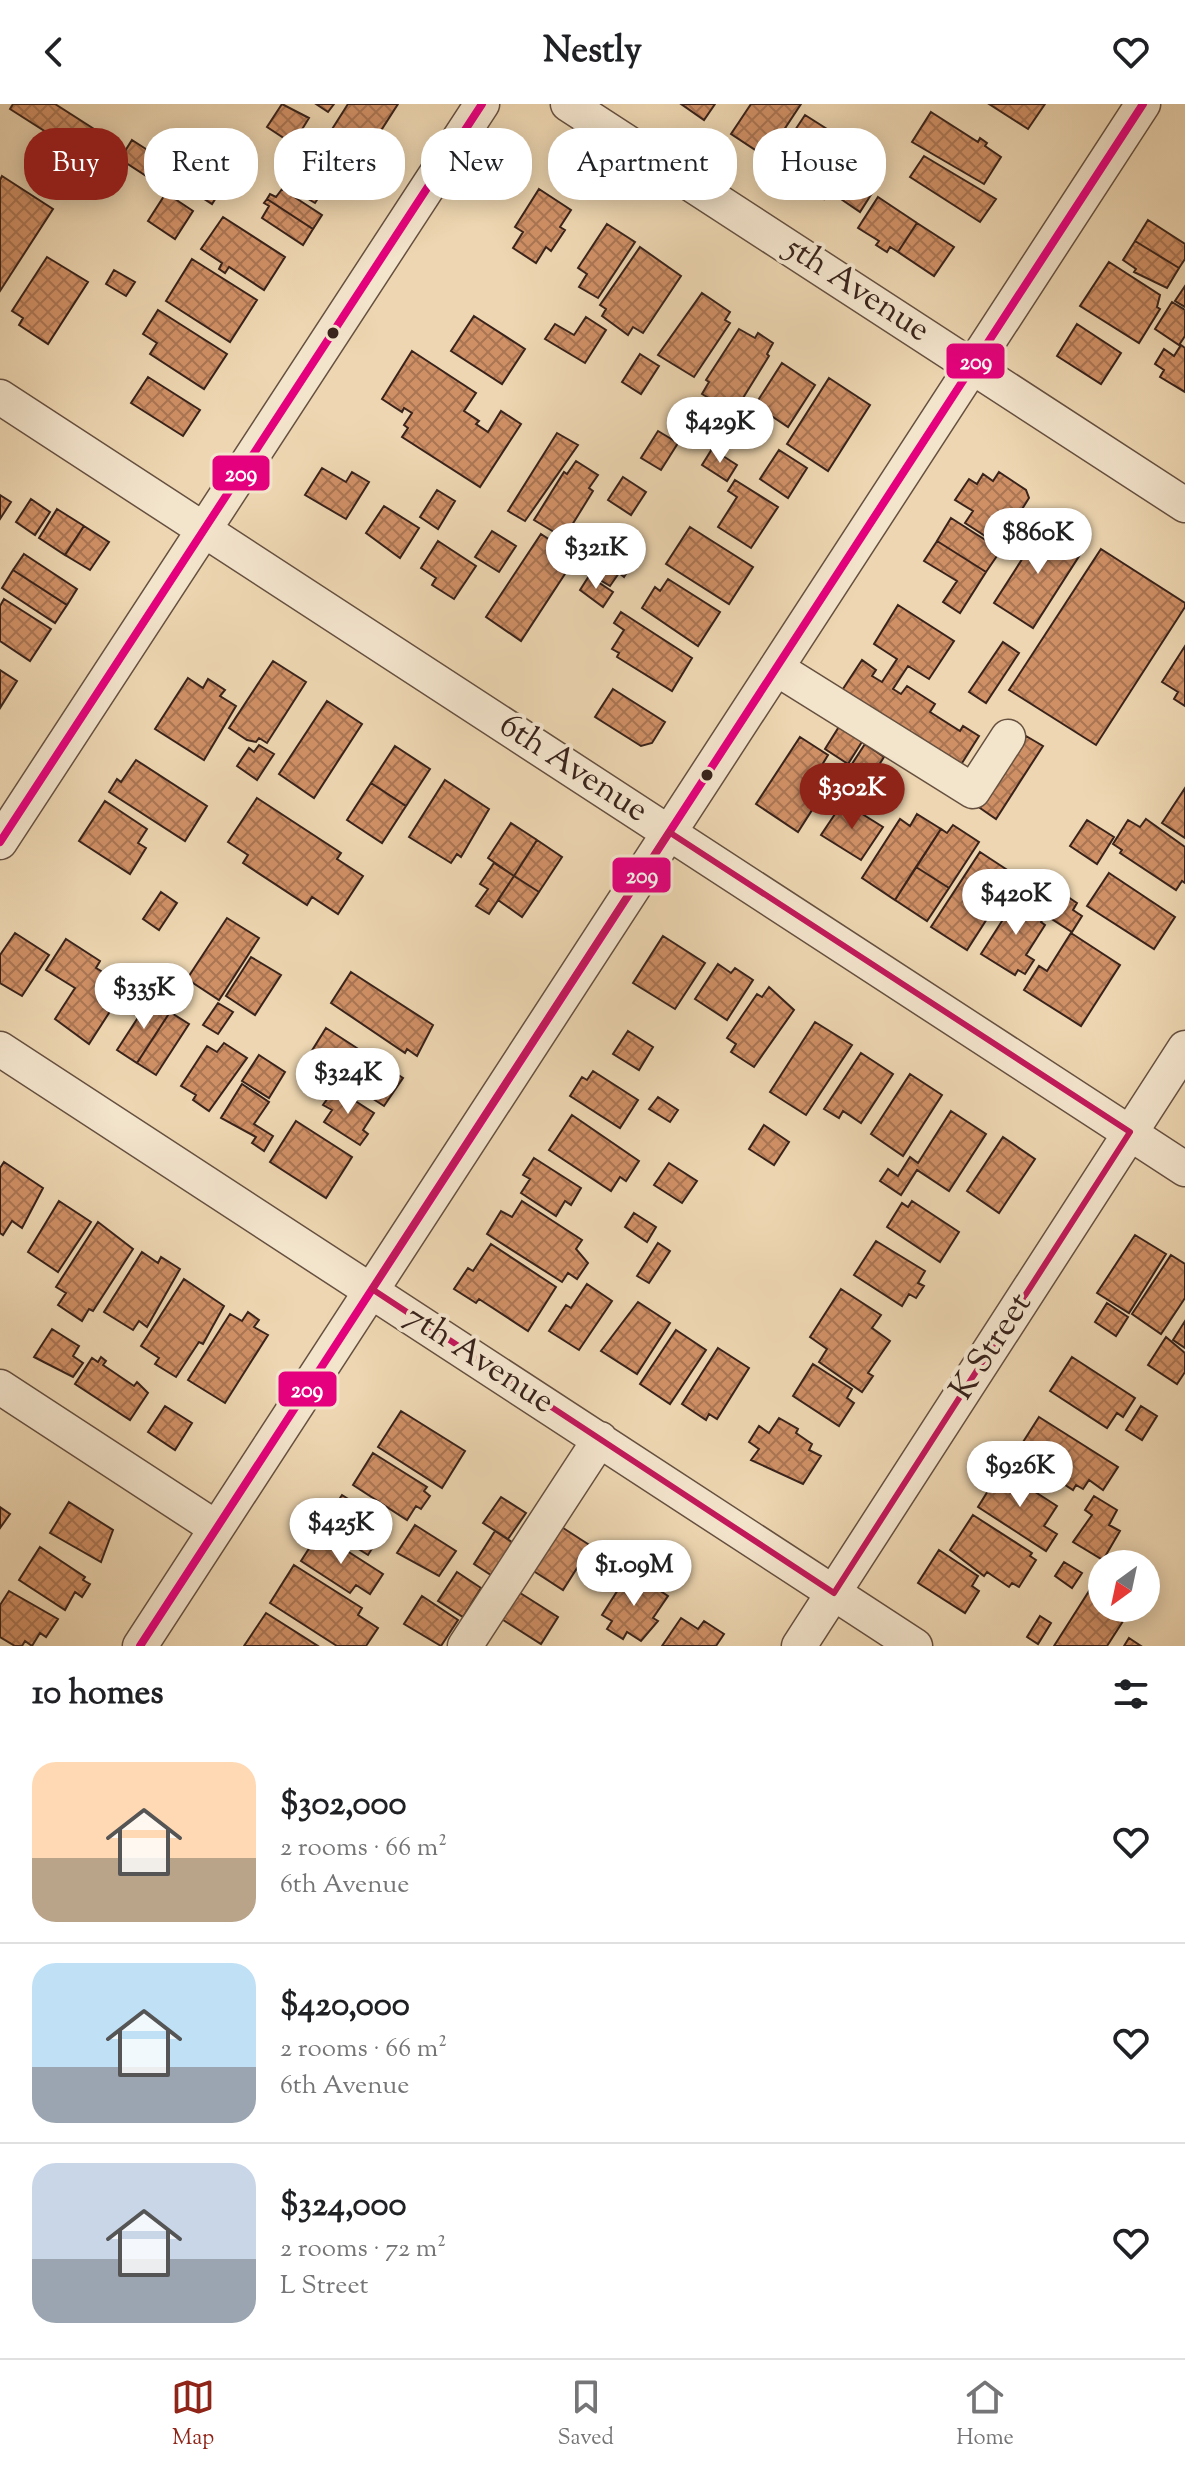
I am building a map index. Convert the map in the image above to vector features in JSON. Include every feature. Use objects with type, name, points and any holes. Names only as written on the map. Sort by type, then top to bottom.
[{"type":"street","points":[[0,842],[482,104]]},
{"type":"street","name":"5th Avenue","points":[[568,104],[1185,505]]},
{"type":"street","points":[[140,1646],[1143,104]]},
{"type":"street","name":"6th Avenue","points":[[0,397],[1185,1169]]},
{"type":"street","points":[[776,668],[973,791],[1008,737]]},
{"type":"street","name":"K Street","points":[[799,1646],[1185,1048]]},
{"type":"street","name":"7th Avenue","points":[[0,1049],[915,1646]]},
{"type":"street","points":[[0,1387],[216,1528]]},
{"type":"street","points":[[465,1646],[600,1439]]},
{"type":"highlighted area","points":[[669,832],[1130,1132],[834,1593],[372,1289]]},
{"type":"building","points":[[13,104],[55,104],[93,128],[40,128],[10,109]]},
{"type":"building","points":[[282,104],[309,118],[303,128],[274,128],[274,132],[267,127]]},
{"type":"building","points":[[316,104],[334,104],[328,112]]},
{"type":"building","points":[[348,104],[398,104],[383,128],[333,128]]},
{"type":"building","points":[[681,104],[715,104],[704,120]]},
{"type":"building","points":[[751,104],[801,104],[785,128],[753,128],[753,148],[737,138],[735,128]]},
{"type":"building","points":[[989,104],[1045,104],[1028,129]]},
{"type":"building","points":[[931,112],[978,142],[980,138],[987,143],[985,146],[1001,157],[984,184],[912,142]]},
{"type":"building","points":[[805,115],[825,128],[796,128]]},
{"type":"building","points":[[132,140],[144,148],[144,175],[128,164],[128,146]]},
{"type":"building","points":[[924,156],[996,199],[980,222],[910,177]]},
{"type":"building","points":[[2,176],[24,190],[24,200],[39,200],[53,209],[0,291]]},
{"type":"building","points":[[539,189],[548,195],[548,200],[556,200],[571,210],[560,227],[565,230],[551,251],[546,247],[536,263],[513,248],[523,232],[515,227]]},
{"type":"building","points":[[270,194],[274,200],[299,200],[322,215],[313,229],[267,199]]},
{"type":"building","points":[[267,199],[313,229],[303,245],[262,218],[269,206],[264,203]]},
{"type":"building","points":[[162,200],[176,200],[193,211],[175,239],[148,221]]},
{"type":"building","points":[[842,200],[868,200],[860,212]]},
{"type":"building","points":[[876,200],[882,200],[917,223],[898,252],[890,247],[887,252],[876,245],[879,241],[858,228]]},
{"type":"building","points":[[223,217],[285,257],[264,290],[229,267],[225,273],[219,269],[222,263],[201,249]]},
{"type":"building","points":[[1148,220],[1185,244],[1185,259],[1179,268],[1135,241]]},
{"type":"building","points":[[917,223],[954,247],[934,276],[898,252]]},
{"type":"building","points":[[607,224],[635,242],[598,298],[579,287],[587,274],[578,268]]},
{"type":"building","points":[[1135,241],[1179,268],[1167,288],[1134,272],[1136,269],[1123,260]]},
{"type":"building","points":[[640,247],[681,276],[643,333],[633,327],[628,335],[602,316],[606,309],[600,305]]},
{"type":"building","points":[[47,257],[88,282],[48,344],[19,325],[23,318],[12,311]]},
{"type":"building","points":[[192,259],[257,300],[230,342],[166,301]]},
{"type":"building","points":[[1109,262],[1160,295],[1157,307],[1160,309],[1139,343],[1080,306]]},
{"type":"building","points":[[114,270],[135,282],[126,296],[106,284]]},
{"type":"building","points":[[1185,286],[1185,307],[1175,301]]},
{"type":"building","points":[[702,293],[730,312],[725,320],[730,323],[694,377],[658,355]]},
{"type":"building","points":[[1172,302],[1185,310],[1185,336],[1179,345],[1155,329]]},
{"type":"building","points":[[158,310],[227,354],[204,389],[150,354],[157,343],[143,334]]},
{"type":"building","points":[[474,316],[525,349],[502,384],[451,351]]},
{"type":"building","points":[[586,317],[606,330],[585,363],[545,339],[555,324],[574,335]]},
{"type":"building","points":[[1077,324],[1121,353],[1101,384],[1057,356]]},
{"type":"building","points":[[739,329],[755,338],[758,333],[773,343],[767,354],[769,356],[738,406],[732,402],[727,409],[702,394],[709,382],[706,380]]},
{"type":"building","points":[[1181,345],[1185,348],[1185,392],[1160,377],[1164,370],[1155,364],[1164,349],[1174,356]]},
{"type":"building","points":[[412,351],[476,393],[464,411],[479,421],[476,424],[488,432],[501,411],[521,424],[480,487],[402,437],[408,428],[404,425],[412,413],[404,408],[402,412],[382,399]]},
{"type":"building","points":[[640,354],[659,366],[641,394],[622,382]]},
{"type":"building","points":[[782,363],[815,385],[788,427],[755,405]]},
{"type":"building","points":[[148,377],[200,410],[183,436],[131,403]]},
{"type":"building","points":[[829,378],[870,405],[828,471],[787,444]]},
{"type":"building","points":[[733,414],[749,424],[735,445],[719,435]]},
{"type":"building","points":[[658,431],[678,443],[661,470],[641,458]]},
{"type":"building","points":[[557,433],[578,445],[525,521],[508,511]]},
{"type":"building","points":[[712,449],[737,465],[727,481],[702,465]]},
{"type":"building","points":[[779,450],[807,468],[788,498],[760,479]]},
{"type":"building","points":[[576,461],[598,475],[589,488],[593,491],[564,538],[534,520],[564,472],[567,474]]},
{"type":"building","points":[[322,468],[346,482],[352,472],[369,482],[346,519],[305,495]]},
{"type":"building","points":[[999,472],[1026,490],[1029,498],[1009,530],[1019,537],[1010,552],[965,523],[973,511],[955,500],[969,479],[977,484],[983,474],[993,481]]},
{"type":"building","points":[[623,477],[646,492],[631,515],[608,500]]},
{"type":"building","points":[[735,480],[778,507],[751,548],[718,527],[737,497],[728,491]]},
{"type":"building","points":[[437,490],[455,501],[438,529],[420,517]]},
{"type":"building","points":[[0,495],[11,502],[0,519]]},
{"type":"building","points":[[31,499],[50,512],[35,535],[16,522]]},
{"type":"building","points":[[384,506],[419,528],[400,558],[366,533]]},
{"type":"building","points":[[57,509],[84,526],[65,555],[39,538]]},
{"type":"building","points":[[951,518],[1001,550],[986,572],[937,541]]},
{"type":"building","points":[[1044,525],[1083,550],[1033,628],[994,603]]},
{"type":"building","points":[[84,526],[109,542],[90,570],[65,555]]},
{"type":"building","points":[[690,527],[753,567],[729,604],[666,564]]},
{"type":"building","points":[[492,531],[516,546],[499,572],[475,557]]},
{"type":"building","points":[[617,532],[642,548],[624,577],[619,573],[610,586],[590,574]]},
{"type":"building","points":[[541,534],[576,557],[521,641],[486,617]]},
{"type":"building","points":[[438,541],[476,566],[454,599],[432,585],[436,578],[421,568]]},
{"type":"building","points":[[937,541],[986,572],[960,613],[943,602],[957,581],[924,561]]},
{"type":"building","points":[[1101,549],[1185,603],[1185,607],[1096,745],[1009,690]]},
{"type":"building","points":[[24,554],[77,589],[67,605],[13,570]]},
{"type":"building","points":[[13,570],[67,605],[55,623],[2,588]]},
{"type":"building","points":[[589,576],[613,592],[603,607],[580,590]]},
{"type":"building","points":[[668,579],[720,612],[698,646],[642,608],[655,587],[660,591]]},
{"type":"building","points":[[4,599],[51,629],[30,661],[0,641],[0,606]]},
{"type":"building","points":[[898,605],[954,641],[929,679],[908,666],[893,689],[901,694],[907,686],[935,704],[930,712],[960,731],[963,726],[979,736],[957,771],[839,695],[862,660],[876,670],[872,676],[882,682],[897,659],[874,644]]},
{"type":"building","points":[[621,612],[692,658],[672,691],[617,657],[619,653],[612,649],[624,630],[614,623]]},
{"type":"building","points":[[1003,642],[1019,653],[986,703],[969,692]]},
{"type":"building","points":[[1185,646],[1185,706],[1174,699],[1178,692],[1162,682]]},
{"type":"building","points":[[273,661],[306,682],[267,743],[259,738],[256,742],[247,740],[229,728]]},
{"type":"building","points":[[0,670],[17,681],[0,708]]},
{"type":"building","points":[[188,678],[203,688],[208,679],[225,690],[220,696],[236,706],[204,760],[155,729]]},
{"type":"building","points":[[613,689],[665,722],[652,743],[641,746],[595,717]]},
{"type":"building","points":[[327,701],[362,724],[314,798],[279,774]]},
{"type":"building","points":[[842,722],[865,737],[848,764],[825,749]]},
{"type":"building","points":[[1026,736],[1043,746],[996,819],[980,808]]},
{"type":"building","points":[[800,737],[828,755],[822,765],[835,774],[798,832],[756,804]]},
{"type":"building","points":[[865,744],[884,757],[870,779],[850,767]]},
{"type":"building","points":[[259,745],[274,754],[257,780],[237,766],[249,748],[254,752]]},
{"type":"building","points":[[395,746],[430,769],[406,806],[371,783]]},
{"type":"building","points":[[136,760],[207,806],[185,841],[109,792],[117,779],[121,782]]},
{"type":"building","points":[[445,780],[489,809],[461,857],[457,854],[451,863],[409,837]]},
{"type":"building","points":[[371,783],[406,806],[382,843],[347,820]]},
{"type":"building","points":[[1185,788],[1185,838],[1162,823]]},
{"type":"building","points":[[257,798],[341,853],[337,859],[363,876],[338,914],[312,897],[307,905],[243,863],[248,855],[228,842]]},
{"type":"building","points":[[105,801],[147,829],[138,843],[146,848],[130,874],[79,841]]},
{"type":"building","points":[[843,802],[883,827],[861,860],[821,835]]},
{"type":"building","points":[[917,814],[941,829],[895,900],[862,878],[900,819],[910,826]]},
{"type":"building","points":[[1146,819],[1185,847],[1185,883],[1182,881],[1176,890],[1120,853],[1122,850],[1113,844],[1128,820],[1140,827]]},
{"type":"building","points":[[1087,820],[1114,837],[1097,864],[1070,846]]},
{"type":"building","points":[[511,823],[537,840],[514,876],[488,858]]},
{"type":"building","points":[[953,825],[979,842],[949,888],[916,867],[941,829],[947,833]]},
{"type":"building","points":[[537,840],[562,857],[539,892],[514,876]]},
{"type":"building","points":[[980,852],[1015,875],[967,950],[931,927]]},
{"type":"building","points":[[494,863],[514,876],[489,914],[476,906],[488,889],[480,884]]},
{"type":"building","points":[[916,867],[949,888],[927,921],[895,900]]},
{"type":"building","points":[[1109,873],[1175,917],[1154,949],[1087,906]]},
{"type":"building","points":[[514,876],[539,892],[522,917],[498,900]]},
{"type":"building","points":[[161,892],[177,903],[159,930],[143,919]]},
{"type":"building","points":[[1062,893],[1077,903],[1073,910],[1082,916],[1072,932],[1047,916]]},
{"type":"building","points":[[1018,896],[1047,914],[1041,922],[1045,925],[1026,955],[1034,960],[1025,974],[1018,970],[1015,975],[981,954]]},
{"type":"building","points":[[227,918],[259,938],[219,1000],[187,979]]},
{"type":"building","points":[[15,933],[49,955],[22,996],[0,983],[0,955]]},
{"type":"building","points":[[1071,933],[1120,965],[1081,1026],[1024,990],[1039,966],[1047,971]]},
{"type":"building","points":[[663,936],[705,963],[675,1009],[633,983]]},
{"type":"building","points":[[66,939],[100,961],[96,968],[108,975],[100,988],[118,999],[89,1044],[55,1019],[75,988],[46,970]]},
{"type":"building","points":[[251,957],[281,975],[255,1015],[226,996]]},
{"type":"building","points":[[718,964],[731,973],[735,968],[753,980],[727,1020],[695,999]]},
{"type":"building","points":[[351,972],[433,1025],[417,1056],[407,1049],[405,1053],[331,1003]]},
{"type":"building","points":[[769,987],[794,1010],[754,1067],[731,1052],[736,1044],[727,1038],[757,994],[762,997]]},
{"type":"building","points":[[150,999],[170,1012],[137,1063],[117,1050]]},
{"type":"building","points":[[218,1003],[233,1012],[218,1034],[203,1025]]},
{"type":"building","points":[[170,1012],[189,1024],[156,1075],[137,1063]]},
{"type":"building","points":[[815,1022],[852,1045],[806,1115],[770,1092]]},
{"type":"building","points":[[326,1028],[403,1078],[384,1106],[308,1057]]},
{"type":"building","points":[[628,1031],[653,1047],[639,1070],[613,1054]]},
{"type":"building","points":[[224,1043],[247,1058],[209,1111],[193,1100],[196,1095],[181,1086],[207,1046],[217,1052]]},
{"type":"building","points":[[861,1053],[893,1074],[861,1123],[843,1111],[839,1118],[824,1109]]},
{"type":"building","points":[[259,1055],[285,1072],[269,1098],[242,1081]]},
{"type":"building","points":[[593,1071],[638,1100],[620,1128],[570,1096],[582,1077],[587,1080]]},
{"type":"building","points":[[910,1074],[942,1095],[903,1156],[871,1134]]},
{"type":"building","points":[[242,1084],[269,1102],[254,1124],[273,1136],[264,1151],[252,1143],[256,1137],[221,1118]]},
{"type":"building","points":[[335,1088],[374,1113],[363,1130],[368,1134],[360,1145],[324,1122],[332,1110],[323,1105]]},
{"type":"building","points":[[658,1097],[678,1110],[670,1122],[649,1109]]},
{"type":"building","points":[[951,1111],[986,1134],[949,1191],[917,1170],[901,1195],[880,1181],[888,1169],[898,1176],[910,1157],[918,1163]]},
{"type":"building","points":[[572,1115],[639,1161],[626,1181],[620,1177],[611,1191],[549,1150]]},
{"type":"building","points":[[296,1121],[352,1157],[326,1198],[270,1162]]},
{"type":"building","points":[[764,1125],[789,1142],[774,1165],[749,1149]]},
{"type":"building","points":[[1003,1137],[1035,1159],[999,1213],[967,1191]]},
{"type":"building","points":[[534,1158],[581,1188],[571,1205],[565,1201],[556,1216],[521,1193],[530,1179],[523,1175]]},
{"type":"building","points":[[4,1162],[43,1188],[22,1228],[12,1221],[3,1235],[0,1233],[0,1168]]},
{"type":"building","points":[[669,1163],[697,1181],[682,1203],[654,1185]]},
{"type":"building","points":[[59,1201],[91,1222],[58,1272],[28,1252]]},
{"type":"building","points":[[522,1201],[582,1240],[576,1249],[588,1263],[577,1279],[568,1273],[562,1282],[487,1234],[501,1211],[512,1217]]},
{"type":"building","points":[[912,1201],[959,1232],[940,1262],[887,1227],[902,1203],[908,1207]]},
{"type":"building","points":[[634,1213],[656,1227],[647,1242],[625,1227]]},
{"type":"building","points":[[98,1222],[133,1249],[93,1311],[89,1309],[82,1321],[58,1305],[66,1293],[56,1287]]},
{"type":"building","points":[[1135,1235],[1166,1254],[1129,1313],[1097,1293]]},
{"type":"building","points":[[876,1241],[925,1271],[918,1283],[924,1286],[916,1298],[909,1294],[902,1306],[854,1275]]},
{"type":"building","points":[[658,1243],[670,1251],[649,1283],[637,1276]]},
{"type":"building","points":[[491,1244],[556,1287],[528,1331],[479,1299],[476,1303],[454,1289],[468,1268],[473,1271]]},
{"type":"building","points":[[142,1252],[158,1263],[161,1257],[180,1269],[147,1327],[139,1321],[133,1330],[104,1312]]},
{"type":"building","points":[[1171,1255],[1185,1264],[1185,1298],[1161,1334],[1132,1314]]},
{"type":"building","points":[[184,1279],[224,1306],[203,1344],[199,1342],[176,1377],[155,1364],[159,1358],[141,1346]]},
{"type":"building","points":[[587,1284],[612,1301],[579,1350],[549,1331],[566,1305],[571,1308]]},
{"type":"building","points":[[841,1289],[881,1315],[872,1328],[890,1341],[868,1373],[873,1376],[862,1392],[819,1362],[827,1349],[810,1337]]},
{"type":"building","points":[[638,1302],[670,1323],[637,1374],[601,1351]]},
{"type":"building","points":[[1107,1303],[1128,1317],[1116,1336],[1095,1322]]},
{"type":"building","points":[[248,1312],[259,1320],[254,1327],[268,1335],[225,1403],[188,1380],[230,1314],[242,1321]]},
{"type":"building","points":[[1185,1321],[1185,1348],[1173,1340]]},
{"type":"building","points":[[52,1329],[79,1346],[73,1356],[83,1363],[73,1377],[34,1357]]},
{"type":"building","points":[[676,1330],[706,1350],[670,1404],[640,1384]]},
{"type":"building","points":[[1166,1337],[1185,1353],[1185,1372],[1177,1384],[1148,1365]]},
{"type":"building","points":[[718,1348],[749,1368],[717,1419],[709,1414],[706,1420],[682,1404]]},
{"type":"building","points":[[101,1357],[106,1361],[103,1365],[134,1386],[137,1382],[148,1393],[130,1420],[75,1384],[92,1358],[98,1362]]},
{"type":"building","points":[[1072,1357],[1135,1398],[1123,1417],[1117,1413],[1107,1428],[1050,1391]]},
{"type":"building","points":[[813,1364],[852,1389],[847,1398],[854,1403],[839,1426],[793,1396]]},
{"type":"building","points":[[165,1406],[192,1423],[175,1450],[148,1432]]},
{"type":"building","points":[[1141,1406],[1157,1416],[1142,1440],[1126,1430]]},
{"type":"building","points":[[401,1411],[465,1451],[442,1488],[378,1447]]},
{"type":"building","points":[[1039,1417],[1118,1467],[1103,1490],[1089,1480],[1083,1489],[1076,1485],[1073,1490],[1016,1453]]},
{"type":"building","points":[[779,1418],[798,1429],[796,1433],[812,1444],[809,1450],[821,1456],[803,1484],[751,1460],[759,1449],[749,1442],[759,1426],[769,1433]]},
{"type":"building","points":[[373,1453],[427,1487],[424,1491],[430,1496],[421,1509],[416,1506],[407,1520],[353,1485]]},
{"type":"building","points":[[1001,1470],[1057,1506],[1044,1526],[1057,1534],[1046,1551],[978,1507]]},
{"type":"building","points":[[342,1495],[380,1519],[378,1523],[385,1528],[368,1555],[315,1522],[329,1500],[336,1504]]},
{"type":"building","points":[[1094,1496],[1117,1510],[1109,1525],[1120,1531],[1109,1550],[1088,1551],[1073,1542],[1092,1515],[1085,1510]]},
{"type":"building","points":[[501,1497],[526,1513],[508,1539],[483,1523]]},
{"type":"building","points":[[69,1502],[113,1530],[101,1562],[50,1533]]},
{"type":"building","points":[[0,1507],[10,1514],[0,1528]]},
{"type":"building","points":[[973,1515],[1032,1553],[1030,1556],[1036,1560],[1019,1587],[1012,1583],[1009,1587],[987,1572],[984,1576],[950,1550]]},
{"type":"building","points":[[415,1525],[456,1551],[439,1576],[397,1553]]},
{"type":"building","points":[[560,1526],[591,1546],[563,1590],[532,1570]]},
{"type":"building","points":[[495,1531],[515,1544],[494,1577],[474,1564]]},
{"type":"building","points":[[319,1533],[383,1574],[370,1594],[356,1585],[350,1593],[301,1561]]},
{"type":"building","points":[[40,1547],[85,1577],[83,1580],[90,1584],[82,1597],[75,1592],[65,1610],[19,1580]]},
{"type":"building","points":[[939,1550],[978,1576],[972,1586],[979,1591],[965,1613],[918,1583]]},
{"type":"building","points":[[1064,1562],[1082,1573],[1072,1588],[1055,1576]]},
{"type":"building","points":[[294,1565],[362,1608],[358,1615],[378,1628],[366,1646],[337,1646],[270,1603]]},
{"type":"building","points":[[630,1571],[668,1596],[653,1618],[658,1621],[641,1641],[627,1632],[623,1639],[607,1629],[612,1621],[602,1615]]},
{"type":"building","points":[[457,1572],[481,1588],[463,1617],[438,1601]]},
{"type":"building","points":[[9,1591],[58,1619],[46,1637],[40,1633],[32,1646],[25,1641],[22,1646],[15,1646],[0,1637],[0,1605]]},
{"type":"building","points":[[517,1591],[558,1617],[541,1644],[500,1618]]},
{"type":"building","points":[[1088,1593],[1088,1622],[1122,1622],[1107,1646],[1054,1646]]},
{"type":"building","points":[[422,1596],[458,1620],[441,1646],[404,1624]]},
{"type":"building","points":[[266,1613],[318,1646],[244,1646]]},
{"type":"building","points":[[1040,1616],[1051,1623],[1038,1644],[1027,1637]]},
{"type":"building","points":[[681,1618],[698,1629],[704,1621],[724,1634],[716,1646],[662,1646]]},
{"type":"building","points":[[1129,1638],[1141,1646],[1124,1646]]},
{"type":"transit line","name":"209","points":[[0,842],[482,104]]},
{"type":"transit line","name":"209","points":[[140,1646],[1143,104]]}]
